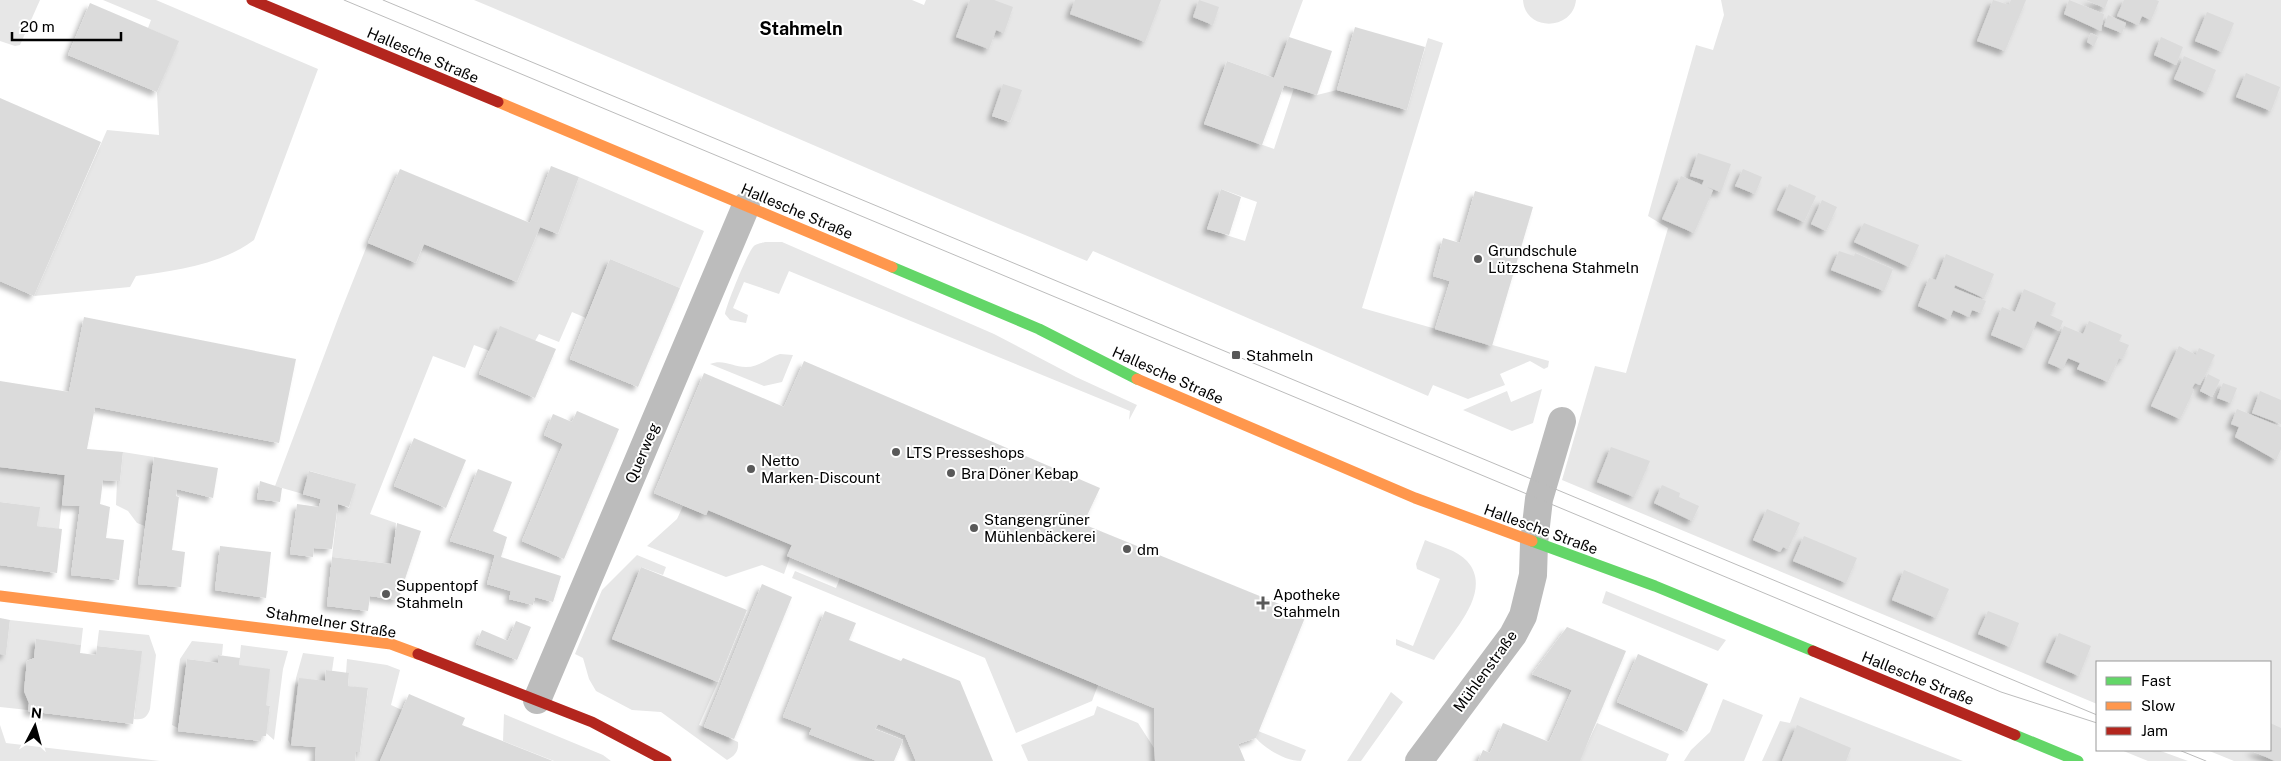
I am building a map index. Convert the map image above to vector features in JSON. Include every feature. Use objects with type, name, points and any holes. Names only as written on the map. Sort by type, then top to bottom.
[{"type":"street","name":"Hallesche Straße","points":[[252,0],[1039,329],[1158,389],[1449,512],[1656,586],[2078,761]]},
{"type":"street","name":"Querweg","points":[[537,700],[746,206]]},
{"type":"street","name":"Mühlenstraße","points":[[1419,761],[1514,634],[1523,616],[1534,576],[1534,542],[1539,499],[1562,421]]},
{"type":"street","name":"Stahmelner Straße","points":[[0,596],[172,615],[391,644],[592,722],[666,761]]},
{"type":"shaded area","points":[[0,0],[40,0],[20,45],[15,46],[0,41]]},
{"type":"shaded area","points":[[103,0],[156,0],[318,69],[254,240],[242,248],[213,261],[182,269],[136,276],[130,287],[34,296],[107,130],[159,135],[157,92],[178,41],[148,28],[151,20]]},
{"type":"shaded area","points":[[474,0],[912,0],[924,5],[926,0],[1303,0],[1274,78],[1227,61],[1204,124],[1274,149],[1294,88],[1317,95],[1337,90],[1407,110],[1428,38],[1443,43],[1362,308],[1549,361],[1548,367],[1544,369],[1530,361],[1500,374],[1505,385],[1468,399],[1433,385],[1428,396],[1093,251],[1087,261]],"holes":[[[1021,90],[1010,122],[992,116]],[[1221,189],[1257,202],[1245,241],[1207,229]]]},
{"type":"shaded area","points":[[1523,0],[1576,0],[1573,10],[1567,18],[1549,24],[1532,18],[1526,10]]},
{"type":"shaded area","points":[[1721,0],[2281,0],[2281,761],[2234,761],[2209,751],[2271,751],[2271,661],[2096,661],[2096,704],[1562,480],[1595,366],[1626,373],[1668,228],[1648,216],[1696,45],[1713,50],[1724,15]]},
{"type":"shaded area","points":[[579,177],[704,231],[680,288],[610,259],[586,318],[572,312],[559,342],[539,334],[535,341],[490,351],[474,345],[465,368],[433,356],[370,514],[396,523],[391,564],[332,557],[338,504],[349,508],[355,484],[310,471],[303,494],[275,486],[368,243],[416,263],[424,244],[517,282],[540,227],[558,234]]},
{"type":"shaded area","points":[[765,242],[782,242],[994,334],[1076,377],[1137,405],[1129,420],[1130,411],[789,271],[779,294],[744,282],[733,308],[748,315],[746,323],[730,320],[725,314],[742,268],[754,246]]},
{"type":"shaded area","points":[[780,354],[793,355],[782,382],[764,386],[710,364],[720,362],[741,367],[751,367]]},
{"type":"shaded area","points":[[1542,389],[1533,423],[1512,431],[1463,410],[1507,391],[1511,402]]},
{"type":"shaded area","points":[[123,452],[154,457],[145,526],[137,523],[128,511],[116,505],[117,481],[120,481]]},
{"type":"shaded area","points":[[0,467],[65,475],[59,529],[37,526],[39,507],[0,502]]},
{"type":"shaded area","points":[[683,506],[706,515],[708,510],[792,545],[787,556],[790,557],[784,574],[762,565],[726,577],[647,546],[677,519]]},
{"type":"shaded area","points":[[1425,540],[1463,557],[1474,573],[1476,586],[1467,613],[1434,660],[1396,645],[1396,639],[1413,646],[1440,579],[1417,569],[1416,564]]},
{"type":"shaded area","points":[[637,555],[666,567],[663,575],[641,567],[612,639],[718,682],[699,725],[738,742],[736,753],[727,760],[661,712],[632,710],[596,691],[589,679],[583,658],[575,654],[602,590]]},
{"type":"shaded area","points":[[795,571],[836,588],[840,578],[1098,685],[1092,701],[1016,733],[985,658],[792,578]]},
{"type":"shaded area","points":[[1606,591],[1726,640],[1718,651],[1602,603]]},
{"type":"shaded area","points":[[10,620],[83,628],[81,645],[36,640],[34,658],[27,661],[24,691],[29,703],[28,710],[0,707],[0,654],[6,654]]},
{"type":"shaded area","points":[[99,630],[149,635],[156,655],[150,709],[144,718],[134,719],[141,651],[97,646]]},
{"type":"shaded area","points":[[192,641],[223,644],[222,655],[218,655],[218,663],[187,659],[178,728],[172,725],[180,659]]},
{"type":"shaded area","points":[[241,645],[288,651],[283,669],[274,740],[266,733],[270,706],[266,705],[239,665]]},
{"type":"shaded area","points":[[303,653],[334,657],[332,671],[326,670],[325,681],[291,745],[288,740],[296,678]]},
{"type":"shaded area","points":[[347,659],[387,665],[400,670],[391,705],[402,710],[380,761],[355,761],[356,752],[360,752],[368,689],[348,686],[349,673],[346,673]]},
{"type":"shaded area","points":[[1391,692],[1403,702],[1361,761],[1347,761]]},
{"type":"shaded area","points":[[1800,697],[1963,761],[1762,761],[1780,721],[1790,723]]},
{"type":"shaded area","points":[[1723,699],[1763,715],[1744,761],[1684,761],[1691,750],[1710,732]]},
{"type":"shaded area","points":[[1097,706],[1138,723],[1154,748],[1155,761],[1028,761],[1021,745],[1094,715]]},
{"type":"shaded area","points":[[504,714],[603,755],[611,761],[554,761],[503,741]]},
{"type":"shaded area","points":[[1597,723],[1669,754],[1666,761],[1579,761]]},
{"type":"shaded area","points":[[0,725],[6,743],[160,761],[0,761]]},
{"type":"shaded area","points":[[1258,731],[1306,750],[1301,761],[1283,757],[1270,750],[1256,738]]},
{"type":"shaded area","points":[[2123,751],[2161,751],[2188,761],[2148,761]]},
{"type":"building","points":[[970,0],[994,0],[1013,7],[1004,33],[996,30],[989,49],[956,37]]},
{"type":"building","points":[[1075,0],[1161,0],[1145,42],[1070,14]]},
{"type":"building","points":[[1199,0],[1219,7],[1213,25],[1193,17]]},
{"type":"building","points":[[1993,0],[2009,5],[2011,0],[2026,0],[2005,51],[1977,41]]},
{"type":"building","points":[[2069,0],[2104,14],[2101,31],[2064,14]]},
{"type":"building","points":[[2086,0],[2108,0],[2105,8]]},
{"type":"building","points":[[2124,0],[2159,1],[2151,20],[2142,16],[2138,25],[2117,16]]},
{"type":"building","points":[[90,3],[179,41],[157,92],[68,55]]},
{"type":"building","points":[[2207,12],[2234,23],[2222,52],[2195,41]]},
{"type":"building","points":[[2108,15],[2126,23],[2122,33],[2104,26]]},
{"type":"building","points":[[1355,27],[1425,47],[1407,110],[1337,90]]},
{"type":"building","points":[[2091,33],[2098,37],[2094,46],[2087,42]]},
{"type":"building","points":[[1289,37],[1332,51],[1317,95],[1284,85],[1262,145],[1204,124],[1227,61],[1274,78]]},
{"type":"building","points":[[2161,37],[2183,47],[2176,65],[2154,55]]},
{"type":"building","points":[[2184,56],[2216,70],[2206,93],[2174,79]]},
{"type":"building","points":[[2246,73],[2280,87],[2271,111],[2236,97]]},
{"type":"building","points":[[1003,84],[1022,90],[1010,122],[992,116]]},
{"type":"building","points":[[0,98],[101,142],[34,296],[0,281]]},
{"type":"building","points":[[1698,153],[1731,164],[1721,192],[1707,187],[1713,190],[1694,233],[1662,219],[1681,176],[1702,185],[1704,180],[1690,176]]},
{"type":"building","points":[[551,166],[579,177],[558,234],[540,227],[517,282],[424,244],[416,263],[368,243],[400,169],[530,223]]},
{"type":"building","points":[[1743,169],[1762,177],[1755,194],[1735,186]]},
{"type":"building","points":[[1789,184],[1816,196],[1804,222],[1777,210]]},
{"type":"building","points":[[1221,189],[1241,197],[1229,235],[1207,229]]},
{"type":"building","name":"Grundschule Lützschena Stahmeln","points":[[1475,191],[1533,207],[1492,346],[1435,329],[1450,281],[1433,276],[1443,238],[1460,243]]},
{"type":"building","points":[[1822,200],[1837,207],[1826,231],[1811,224]]},
{"type":"building","points":[[1864,223],[1919,245],[1909,267],[1854,242]]},
{"type":"building","points":[[1839,251],[1854,256],[1855,253],[1893,269],[1884,291],[1831,270]]},
{"type":"building","points":[[1946,254],[1994,274],[1984,298],[1955,285],[1954,288],[1986,301],[1981,313],[1972,310],[1969,317],[1953,310],[1949,320],[1918,306],[1929,278],[1936,280]]},
{"type":"building","points":[[610,259],[680,288],[638,387],[570,359]]},
{"type":"building","points":[[2024,289],[2056,303],[2050,315],[2063,321],[2059,331],[2037,321],[2025,349],[1991,335],[2002,307],[2015,312]]},
{"type":"building","points":[[84,317],[296,359],[279,443],[95,407],[87,449],[123,452],[120,481],[103,480],[100,504],[110,507],[106,538],[124,540],[119,580],[71,575],[80,506],[62,505],[65,475],[0,467],[0,381],[69,392]]},
{"type":"building","points":[[2089,321],[2122,335],[2119,341],[2129,345],[2122,359],[2119,358],[2108,382],[2077,369],[2080,363],[2068,358],[2062,369],[2048,363],[2064,326],[2083,334]]},
{"type":"building","points":[[500,326],[556,349],[535,398],[479,374]]},
{"type":"building","points":[[2179,346],[2196,355],[2199,348],[2215,355],[2200,385],[2195,383],[2192,388],[2194,390],[2180,419],[2151,406]]},
{"type":"building","points":[[804,361],[1100,488],[1083,524],[1306,615],[1256,738],[1238,744],[1245,761],[1155,761],[1154,708],[787,556],[792,545],[708,510],[706,515],[654,493],[704,373],[784,407]]},
{"type":"building","points":[[2208,374],[2220,380],[2212,397],[2200,391]]},
{"type":"building","points":[[2223,383],[2237,388],[2231,403],[2217,398]]},
{"type":"building","points":[[2260,391],[2281,400],[2281,424],[2252,413]]},
{"type":"building","points":[[2237,409],[2281,427],[2281,449],[2276,460],[2235,437],[2239,427],[2231,424]]},
{"type":"building","points":[[577,411],[619,429],[564,559],[522,541],[563,444],[544,435],[553,414],[572,422]]},
{"type":"building","points":[[414,438],[466,460],[446,508],[394,486]]},
{"type":"building","points":[[1611,447],[1650,461],[1634,497],[1597,482]]},
{"type":"building","points":[[154,457],[218,468],[213,498],[177,489],[176,496],[179,497],[172,550],[185,552],[181,587],[138,584]]},
{"type":"building","points":[[478,469],[512,482],[493,531],[507,537],[501,557],[561,576],[553,602],[535,597],[533,605],[509,599],[511,591],[487,584],[495,555],[450,541]]},
{"type":"building","points":[[309,471],[356,484],[349,507],[338,504],[332,549],[314,548],[313,557],[290,554],[297,504],[319,507],[321,499],[303,494]]},
{"type":"building","points":[[260,481],[282,488],[280,502],[257,499]]},
{"type":"building","points":[[1662,485],[1680,493],[1679,497],[1699,506],[1692,521],[1654,503]]},
{"type":"building","points":[[0,502],[40,507],[37,526],[62,529],[57,573],[0,565]]},
{"type":"building","points":[[1767,509],[1800,523],[1788,549],[1783,547],[1780,552],[1753,540]]},
{"type":"building","points":[[397,523],[421,531],[398,600],[370,596],[368,611],[327,606],[332,557],[391,564]]},
{"type":"building","points":[[1804,536],[1857,558],[1846,583],[1793,561]]},
{"type":"building","points":[[220,546],[271,552],[266,598],[215,590]]},
{"type":"building","points":[[641,567],[747,610],[718,682],[612,639]]},
{"type":"building","points":[[1904,570],[1949,589],[1936,618],[1892,600]]},
{"type":"building","points":[[762,584],[792,597],[734,739],[704,727]]},
{"type":"building","points":[[825,611],[856,623],[849,640],[901,661],[903,658],[960,681],[993,761],[916,761],[905,735],[878,724],[875,729],[903,740],[894,761],[877,761],[809,734],[812,728],[783,717]]},
{"type":"building","points":[[1988,611],[2019,623],[2010,647],[1978,634]]},
{"type":"building","points":[[0,618],[10,620],[6,655],[0,654]]},
{"type":"building","points":[[516,621],[531,627],[517,660],[476,644],[482,630],[508,641]]},
{"type":"building","points":[[1567,627],[1626,651],[1580,761],[1478,761],[1483,750],[1490,753],[1503,723],[1549,742],[1572,690],[1532,674]]},
{"type":"building","points":[[2059,633],[2091,646],[2079,676],[2046,662]]},
{"type":"building","points":[[36,639],[81,645],[80,653],[96,655],[97,646],[142,651],[133,724],[28,711],[29,703],[24,691],[27,661],[34,658]]},
{"type":"building","points":[[1638,654],[1708,684],[1687,732],[1617,702]]},
{"type":"building","points":[[218,655],[240,658],[239,665],[270,669],[266,705],[270,706],[266,736],[262,736],[261,741],[178,731],[187,659],[218,663]]},
{"type":"building","points":[[326,670],[349,673],[348,686],[368,688],[360,752],[356,752],[355,761],[315,761],[316,747],[291,745],[299,678],[325,681]]},
{"type":"building","points":[[409,694],[465,718],[462,725],[553,761],[380,761]]},
{"type":"building","points":[[2271,723],[2281,728],[2281,761],[2275,761],[2252,751],[2271,751]]},
{"type":"building","points":[[1797,725],[1851,748],[1846,761],[1782,761]]},
{"type":"tram line","points":[[344,0],[2001,692],[2096,723]]},
{"type":"tram line","points":[[383,0],[2096,715]]},
{"type":"tram line","points":[[2181,751],[2206,761]]},
{"type":"traffic: fast","points":[[892,267],[1039,329],[1137,379]]},
{"type":"traffic: fast","points":[[1532,541],[1655,586],[1813,651]]},
{"type":"traffic: fast","points":[[2015,735],[2078,761]]},
{"type":"traffic: slow","points":[[498,102],[892,267]]},
{"type":"traffic: slow","points":[[1137,379],[1415,498],[1532,541]]},
{"type":"traffic: slow","points":[[0,596],[391,644],[418,654]]},
{"type":"traffic: jam","points":[[252,0],[498,102]]},
{"type":"traffic: jam","points":[[1813,651],[2015,735]]},
{"type":"traffic: jam","points":[[418,654],[592,722],[666,761]]},
{"type":"place","name":"Grundschule Lützschena Stahmeln","points":[[1478,259]]},
{"type":"place","name":"Stahmeln","points":[[1236,355]]},
{"type":"place","name":"LTS Presseshops","points":[[896,452]]},
{"type":"place","name":"Netto Marken-Discount","points":[[751,469]]},
{"type":"place","name":"Bra Döner Kebap","points":[[951,473]]},
{"type":"place","name":"Stangengrüner Mühlenbäckerei","points":[[974,528]]},
{"type":"place","name":"dm","points":[[1127,549]]},
{"type":"place","name":"Suppentopf Stahmeln","points":[[386,594]]},
{"type":"place","name":"Apotheke Stahmeln","points":[[1263,603]]},
{"type":"district","name":"Stahmeln","points":[[801,28]]}]
